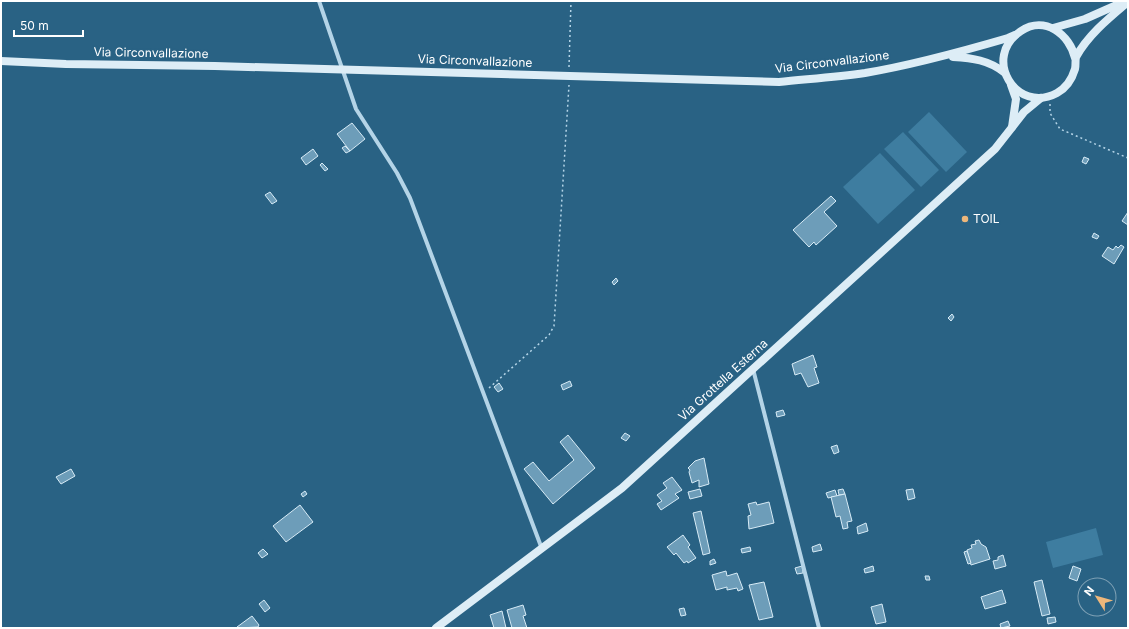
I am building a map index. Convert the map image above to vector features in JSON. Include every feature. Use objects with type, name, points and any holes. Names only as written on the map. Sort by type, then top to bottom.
[{"type":"main road","points":[[1053,28],[1085,19],[1127,1]]},
{"type":"main road","points":[[1011,84],[1020,92],[1041,98],[1050,96],[1066,86],[1075,68],[1076,58],[1092,34],[1127,1]]},
{"type":"main road","points":[[946,56],[1008,38],[1033,26],[1043,25],[1062,33],[1068,40],[1076,58]]},
{"type":"main road","points":[[1011,132],[1016,99],[1005,72],[1003,62],[1004,52],[1008,43],[1015,35]]},
{"type":"main road","name":"Via Circonvallazione","points":[[1,60],[66,64],[779,82],[864,73],[946,56]]},
{"type":"main road","points":[[946,56],[971,58],[993,64],[1005,72]]},
{"type":"main road","name":"Via Grottella Esterna","points":[[436,628],[542,550],[622,488],[995,149],[1011,132],[1024,112],[1041,98]]},
{"type":"street","points":[[319,1],[356,109],[397,172],[410,198],[542,550]]},
{"type":"street","points":[[753,369],[819,628]]},
{"type":"path","points":[[484,392],[549,335],[554,326],[569,76],[571,1]]},
{"type":"path","points":[[1050,96],[1050,113],[1060,129],[1128,158]]},
{"type":"shaded area","points":[[929,112],[967,152],[946,172],[908,132]]},
{"type":"shaded area","points":[[903,132],[939,170],[921,187],[884,149]]},
{"type":"shaded area","points":[[880,153],[915,190],[878,224],[843,187]]},
{"type":"shaded area","points":[[1096,528],[1103,555],[1053,568],[1046,542]]},
{"type":"building","points":[[352,123],[365,139],[350,151],[337,134]]},
{"type":"building","points":[[345,146],[350,151],[346,153],[342,148]]},
{"type":"building","points":[[313,149],[318,156],[306,165],[301,158]]},
{"type":"building","points":[[1084,157],[1089,159],[1086,164],[1082,162]]},
{"type":"building","points":[[322,163],[328,169],[325,171],[320,165]]},
{"type":"building","points":[[270,192],[277,201],[272,204],[265,195]]},
{"type":"building","points":[[831,196],[836,201],[824,212],[837,226],[816,245],[814,242],[809,247],[793,230]]},
{"type":"building","points":[[1128,212],[1128,225],[1122,221]]},
{"type":"building","points":[[1094,233],[1099,236],[1097,239],[1092,237]]},
{"type":"building","points":[[1121,245],[1124,247],[1114,264],[1102,256],[1108,247],[1113,250],[1116,246],[1118,248]]},
{"type":"building","points":[[616,278],[618,281],[614,285],[612,282]]},
{"type":"building","points":[[952,314],[954,317],[951,321],[948,318]]},
{"type":"building","points":[[813,355],[817,367],[814,368],[819,383],[808,387],[801,373],[795,375],[792,364]]},
{"type":"building","points":[[570,381],[572,386],[563,390],[561,385]]},
{"type":"building","points":[[499,383],[503,389],[498,392],[494,387]]},
{"type":"building","points":[[783,410],[785,415],[777,417],[776,412]]},
{"type":"building","points":[[625,433],[630,436],[626,441],[621,438]]},
{"type":"building","points":[[568,435],[595,468],[553,504],[524,469],[533,462],[549,481],[574,460],[560,442]]},
{"type":"building","points":[[837,445],[839,452],[834,454],[831,447]]},
{"type":"building","points":[[704,458],[709,484],[699,487],[699,480],[692,483],[689,472],[690,470],[688,468],[695,461]]},
{"type":"building","points":[[71,469],[75,476],[61,484],[56,477]]},
{"type":"building","points":[[672,477],[682,490],[675,494],[679,498],[661,510],[657,504],[662,501],[657,495],[667,488],[663,483]]},
{"type":"building","points":[[700,489],[702,496],[690,499],[688,492]]},
{"type":"building","points":[[843,489],[845,494],[839,495],[838,490]]},
{"type":"building","points":[[913,489],[915,498],[908,500],[906,490]]},
{"type":"building","points":[[835,490],[837,496],[828,498],[826,493]]},
{"type":"building","points":[[305,491],[307,494],[303,497],[301,494]]},
{"type":"building","points":[[845,494],[852,521],[847,522],[848,528],[843,529],[840,516],[836,517],[831,497]]},
{"type":"building","points":[[756,502],[757,505],[769,502],[774,523],[749,529],[748,516],[751,515],[748,504]]},
{"type":"building","points":[[300,505],[313,522],[286,542],[273,526]]},
{"type":"building","points":[[701,511],[710,553],[703,555],[693,513]]},
{"type":"building","points":[[866,523],[868,531],[858,534],[857,527]]},
{"type":"building","points":[[683,535],[690,545],[688,547],[696,558],[688,563],[687,561],[684,563],[676,553],[674,555],[667,547]]},
{"type":"building","points":[[979,540],[981,544],[986,547],[990,559],[971,565],[967,550],[972,548],[971,545],[976,544],[975,541]]},
{"type":"building","points":[[820,544],[822,550],[813,552],[812,547]]},
{"type":"building","points":[[750,547],[751,551],[742,553],[741,549]]},
{"type":"building","points":[[263,549],[268,554],[262,558],[258,553]]},
{"type":"building","points":[[967,551],[971,563],[968,564],[964,552]]},
{"type":"building","points":[[1003,555],[1006,566],[995,569],[993,561],[998,560],[998,557]]},
{"type":"building","points":[[714,559],[716,563],[710,565],[710,561]]},
{"type":"building","points":[[802,566],[803,573],[797,574],[795,568]]},
{"type":"building","points":[[873,566],[874,571],[865,573],[864,569]]},
{"type":"building","points":[[1073,566],[1081,569],[1077,577],[1077,581],[1069,578]]},
{"type":"building","points":[[726,571],[727,576],[737,573],[743,589],[738,591],[737,588],[727,590],[727,587],[716,590],[712,575]]},
{"type":"building","points":[[925,576],[929,576],[930,580],[926,580]]},
{"type":"building","points":[[1042,580],[1050,614],[1042,616],[1034,582]]},
{"type":"building","points":[[764,582],[773,617],[759,620],[749,585]]},
{"type":"building","points":[[1002,590],[1006,603],[985,609],[981,597]]},
{"type":"building","points":[[264,600],[270,608],[265,612],[259,604]]},
{"type":"building","points":[[882,604],[886,622],[876,624],[871,607]]},
{"type":"building","points":[[523,605],[526,615],[523,616],[527,628],[512,628],[507,610]]},
{"type":"building","points":[[684,608],[686,615],[681,616],[679,609]]},
{"type":"building","points":[[502,611],[506,628],[494,628],[490,615]]},
{"type":"building","points":[[252,616],[259,625],[258,627],[237,627]]},
{"type":"building","points":[[1055,617],[1056,622],[1048,624],[1047,618]]},
{"type":"building","points":[[1008,621],[1010,626],[1001,628],[1000,624]]},
{"type":"place","name":"TOIL","points":[[965,219]]}]
